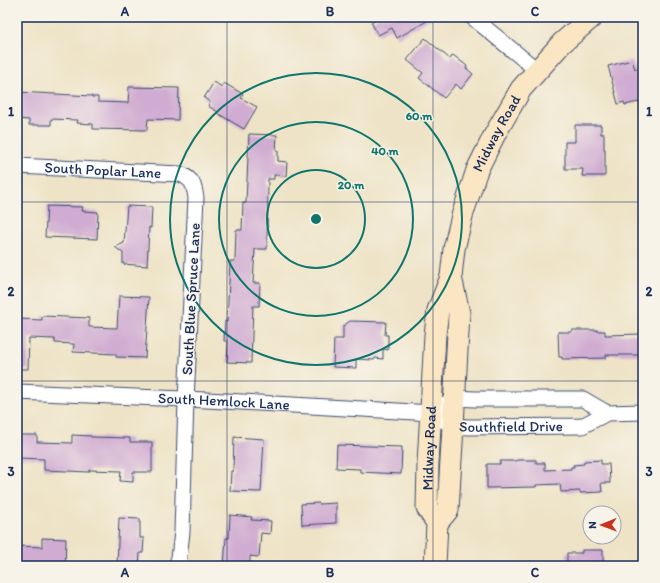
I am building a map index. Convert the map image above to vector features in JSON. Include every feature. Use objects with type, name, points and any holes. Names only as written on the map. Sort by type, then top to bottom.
[{"type":"main road","name":"Midway Road","points":[[451,277],[459,312],[455,398],[448,510],[437,523],[427,508],[433,366],[438,310],[451,277],[454,249],[462,216],[477,170],[495,134],[521,90],[562,43],[592,17]]},
{"type":"main road","points":[[435,566],[437,523]]},
{"type":"street","points":[[472,17],[538,72]]},
{"type":"street","name":"South Poplar Lane","points":[[17,166],[180,174],[188,177]]},
{"type":"street","name":"South Blue Spruce Lane","points":[[176,566],[179,558],[182,532],[186,400],[196,198],[194,185],[188,177]]},
{"type":"street","name":"South Hemlock Lane","points":[[17,392],[431,413]]},
{"type":"street","name":"Southfield Drive","points":[[607,413],[583,399],[455,398],[431,413],[453,426],[582,426],[607,413],[643,412]]},
{"type":"building","points":[[379,17],[434,17],[397,38],[392,28],[378,35],[371,22]]},
{"type":"building","points":[[425,38],[450,59],[453,55],[467,66],[466,68],[473,74],[461,89],[456,84],[444,98],[419,78],[423,73],[407,60]]},
{"type":"building","points":[[632,60],[635,69],[643,67],[643,101],[625,105],[624,102],[618,104],[608,66]]},
{"type":"building","points":[[214,82],[222,87],[224,83],[243,94],[241,98],[257,107],[244,129],[208,106],[210,102],[204,98]]},
{"type":"building","points":[[129,87],[179,88],[178,120],[148,119],[147,130],[93,129],[93,124],[77,123],[78,120],[51,119],[51,125],[29,125],[29,120],[17,119],[17,92],[92,96],[98,97],[98,102],[128,103]]},
{"type":"building","points":[[575,125],[601,125],[601,134],[604,134],[605,176],[582,176],[583,169],[565,169],[565,142],[575,142]]},
{"type":"building","points":[[249,134],[277,135],[276,151],[278,151],[278,161],[287,162],[286,176],[274,175],[274,179],[268,179],[267,249],[255,249],[253,283],[260,283],[259,306],[253,306],[251,363],[227,362],[228,341],[224,341],[225,321],[227,322],[230,261],[235,261],[236,230],[242,230],[243,203],[246,203]]},
{"type":"building","points":[[47,206],[83,207],[82,211],[98,212],[97,239],[45,237]]},
{"type":"building","points":[[127,206],[152,207],[151,228],[149,227],[147,266],[123,264],[123,253],[115,247],[124,243]]},
{"type":"building","points":[[119,296],[149,297],[145,358],[116,357],[116,354],[73,352],[74,344],[55,343],[55,339],[29,338],[28,369],[17,369],[17,319],[42,320],[42,316],[89,318],[89,327],[117,328]]},
{"type":"building","points":[[350,321],[386,322],[385,335],[388,335],[388,350],[383,349],[383,359],[356,359],[356,368],[333,367],[334,339],[343,339],[343,326]]},
{"type":"building","points":[[572,330],[605,331],[605,335],[643,334],[643,355],[606,355],[606,358],[562,359],[562,357],[559,357],[558,332],[572,332]]},
{"type":"building","points":[[17,435],[37,435],[37,442],[72,443],[72,435],[130,438],[130,442],[152,442],[152,472],[133,472],[133,482],[120,481],[121,471],[89,470],[89,472],[44,470],[44,459],[17,457]]},
{"type":"building","points":[[234,437],[264,439],[261,492],[230,491],[231,471],[233,471]]},
{"type":"building","points":[[337,445],[402,447],[401,474],[360,472],[360,469],[336,468]]},
{"type":"building","points":[[536,460],[536,463],[545,463],[545,470],[571,469],[571,467],[574,467],[573,465],[584,464],[584,461],[601,460],[601,464],[609,464],[610,483],[601,483],[602,492],[580,493],[580,491],[561,492],[560,484],[536,485],[536,487],[487,488],[487,464],[500,464],[500,461]]},
{"type":"building","points":[[336,503],[336,523],[302,525],[301,504]]},
{"type":"building","points":[[230,515],[252,517],[251,520],[271,521],[270,534],[261,533],[259,557],[250,556],[250,566],[224,566],[226,538],[229,538]]},
{"type":"building","points":[[119,518],[140,519],[140,538],[144,538],[143,553],[140,553],[139,566],[117,566]]},
{"type":"building","points":[[42,538],[66,539],[65,566],[17,566],[17,546],[42,547]]},
{"type":"building","points":[[582,550],[603,550],[603,566],[567,566],[567,553],[582,553]]}]
